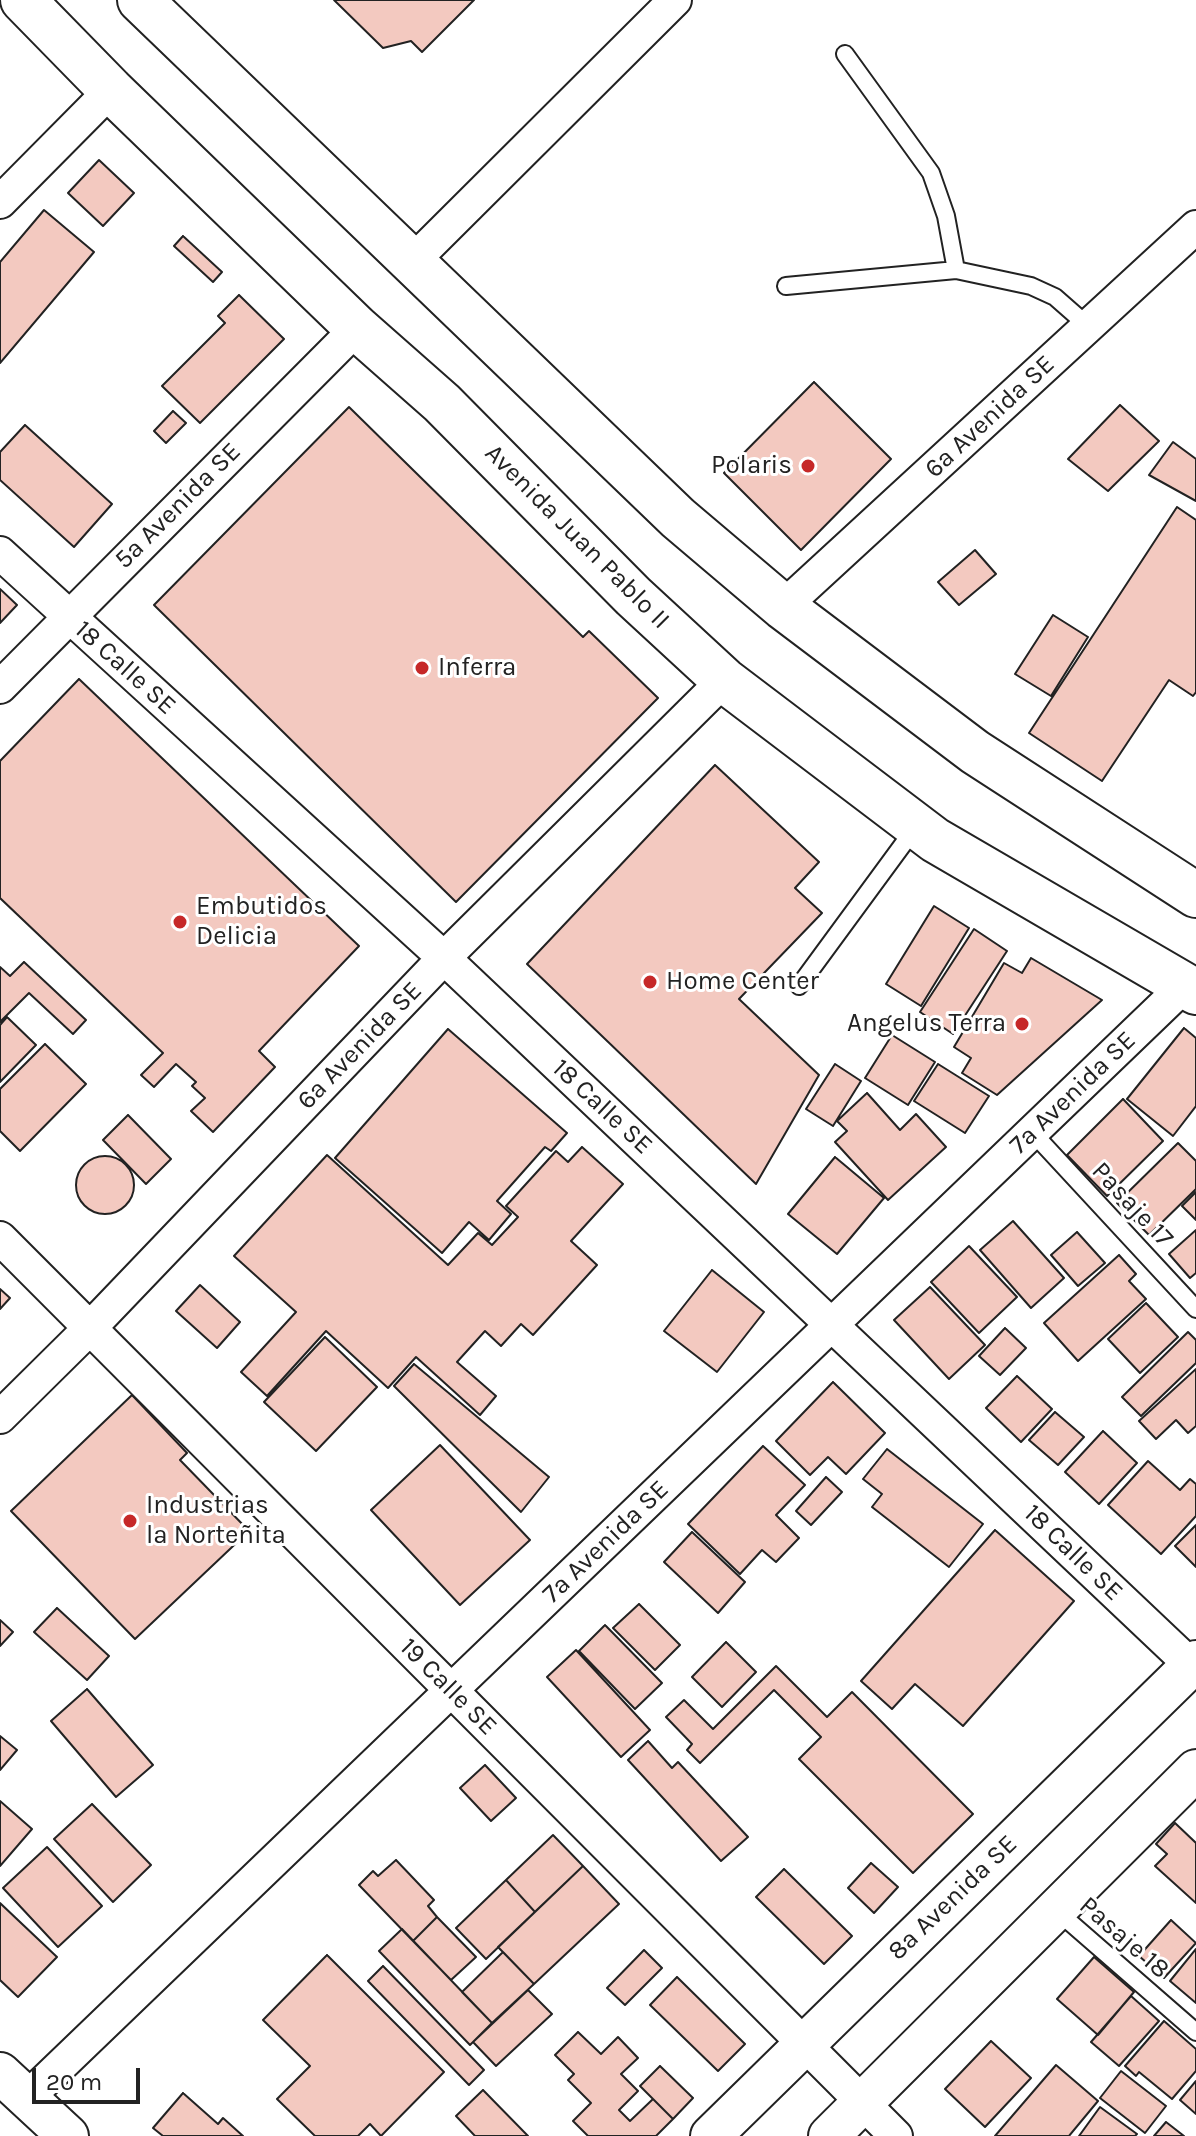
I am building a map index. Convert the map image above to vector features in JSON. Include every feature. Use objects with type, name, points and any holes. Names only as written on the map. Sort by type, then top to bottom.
[{"type":"highway","name":"Avenida Juan Pablo II","points":[[23,0],[111,90],[357,328],[442,403],[633,596],[724,680],[916,827],[1190,989]]},
{"type":"highway","points":[[151,4],[412,262],[678,518],[783,607],[975,752],[1196,895]]},
{"type":"street","points":[[412,262],[675,0]]},
{"type":"street","points":[[0,202],[111,90]]},
{"type":"street","name":"6a Avenida SE","points":[[783,607],[1196,227]]},
{"type":"street","name":"5a Avenida SE","points":[[0,687],[67,616],[357,328]]},
{"type":"street","name":"18 Calle SE","points":[[0,553],[444,958],[1195,1665]]},
{"type":"street","name":"6a Avenida SE","points":[[0,1417],[90,1328],[444,958],[724,680]]},
{"type":"street","name":"7a Avenida SE","points":[[13,2085],[453,1691],[832,1323],[1190,989]]},
{"type":"street","name":"19 Calle SE","points":[[0,1238],[896,2136]]},
{"type":"street","name":"8a Avenida SE","points":[[711,2136],[803,2043],[1195,1665]]},
{"type":"street","points":[[829,2136],[1196,1770]]},
{"type":"street","points":[[13,2085],[68,2136]]},
{"type":"lane","points":[[845,54],[931,173],[946,216],[956,270]]},
{"type":"lane","points":[[786,286],[956,270],[1031,286],[1055,297],[1088,326]]},
{"type":"lane","points":[[799,986],[916,827]]},
{"type":"lane","name":"Pasaje 17","points":[[1033,1133],[1196,1309]]},
{"type":"lane","name":"Pasaje 18","points":[[1057,1911],[1196,2032]]},
{"type":"building","points":[[334,0],[474,0],[422,52],[411,41],[383,48]]},
{"type":"building","points":[[99,160],[134,193],[103,226],[68,193]]},
{"type":"building","points":[[44,210],[94,252],[0,363],[0,262]]},
{"type":"building","points":[[183,236],[222,272],[213,282],[174,246]]},
{"type":"building","points":[[239,295],[284,339],[200,423],[162,386],[225,323],[218,316]]},
{"type":"building","name":"Polaris","points":[[814,382],[891,459],[801,550],[724,473]]},
{"type":"building","points":[[1120,405],[1159,441],[1108,491],[1068,459]]},
{"type":"building","name":"Inferra","points":[[349,407],[583,637],[589,631],[658,698],[456,902],[154,605]]},
{"type":"building","points":[[173,411],[186,423],[166,443],[154,431]]},
{"type":"building","points":[[25,425],[112,504],[74,547],[0,480],[0,452]]},
{"type":"building","points":[[1173,442],[1196,459],[1196,501],[1149,475]]},
{"type":"building","points":[[1177,507],[1196,520],[1196,692],[1193,696],[1169,680],[1102,781],[1029,733]]},
{"type":"building","points":[[975,550],[996,574],[959,605],[938,582]]},
{"type":"building","points":[[0,589],[17,605],[0,623]]},
{"type":"building","points":[[1053,615],[1088,637],[1051,696],[1015,674]]},
{"type":"building","name":"Embutidos Delicia","points":[[79,679],[359,946],[259,1051],[275,1067],[213,1132],[191,1111],[205,1098],[192,1086],[196,1082],[176,1064],[154,1087],[141,1075],[163,1053],[0,898],[0,761]]},
{"type":"building","name":"Home Center","points":[[715,765],[819,862],[795,888],[822,913],[739,999],[819,1075],[756,1184],[527,964]]},
{"type":"building","points":[[934,906],[969,928],[921,1006],[886,984]]},
{"type":"building","points":[[974,929],[1007,951],[953,1034],[920,1012]]},
{"type":"building","name":"Angelus Terra","points":[[1031,958],[1102,1000],[997,1095],[962,1073],[971,1058],[954,1047],[1004,963],[1022,973]]},
{"type":"building","points":[[24,962],[86,1020],[73,1034],[29,993],[0,1022],[0,967],[10,976]]},
{"type":"building","points":[[7,1017],[36,1045],[0,1082],[0,1025]]},
{"type":"building","points":[[1184,1028],[1196,1038],[1196,1106],[1173,1136],[1127,1099]]},
{"type":"building","points":[[448,1029],[567,1133],[551,1151],[545,1147],[497,1201],[511,1214],[489,1240],[469,1222],[442,1253],[335,1158]]},
{"type":"building","points":[[892,1035],[935,1062],[908,1105],[865,1078]]},
{"type":"building","points":[[45,1044],[86,1084],[20,1151],[0,1131],[0,1089]]},
{"type":"building","points":[[835,1064],[861,1081],[833,1126],[806,1109]]},
{"type":"building","points":[[938,1064],[989,1096],[965,1133],[914,1101]]},
{"type":"building","points":[[867,1093],[900,1130],[916,1114],[946,1147],[888,1200],[835,1142],[847,1131],[837,1121]]},
{"type":"building","points":[[1123,1099],[1163,1141],[1107,1196],[1067,1155]]},
{"type":"building","points":[[128,1115],[171,1159],[146,1184],[103,1140]]},
{"type":"building","points":[[1178,1143],[1196,1161],[1196,1189],[1149,1235],[1117,1203]]},
{"type":"building","points":[[582,1147],[623,1184],[571,1241],[597,1265],[533,1335],[521,1324],[501,1346],[485,1331],[457,1362],[496,1396],[480,1415],[416,1357],[388,1388],[326,1331],[267,1396],[241,1372],[296,1312],[234,1256],[327,1155],[448,1265],[478,1233],[492,1245],[518,1217],[506,1206],[556,1151],[568,1162]]},
{"type":"building","points":[[105,1156],[126,1164],[134,1185],[126,1206],[105,1214],[84,1206],[76,1185],[84,1164]]},
{"type":"building","points":[[835,1157],[884,1198],[837,1254],[788,1214]]},
{"type":"building","points":[[1196,1192],[1196,1220],[1182,1206]]},
{"type":"building","points":[[1013,1221],[1064,1278],[1031,1308],[980,1250]]},
{"type":"building","points":[[1196,1230],[1196,1273],[1190,1278],[1169,1254]]},
{"type":"building","points":[[1077,1232],[1105,1263],[1078,1286],[1051,1255]]},
{"type":"building","points":[[969,1246],[1017,1297],[979,1333],[931,1282]]},
{"type":"building","points":[[1119,1255],[1136,1274],[1129,1281],[1146,1299],[1078,1361],[1044,1323]]},
{"type":"building","points":[[712,1270],[764,1312],[717,1372],[664,1331]]},
{"type":"building","points":[[200,1285],[240,1322],[217,1348],[176,1311]]},
{"type":"building","points":[[930,1287],[985,1345],[949,1379],[894,1320]]},
{"type":"building","points":[[0,1289],[10,1298],[0,1309]]},
{"type":"building","points":[[1146,1303],[1178,1337],[1140,1373],[1108,1339]]},
{"type":"building","points":[[1005,1328],[1026,1348],[1000,1375],[979,1356]]},
{"type":"building","points":[[1188,1332],[1196,1340],[1196,1363],[1141,1416],[1122,1397]]},
{"type":"building","points":[[325,1337],[377,1387],[316,1451],[264,1402]]},
{"type":"building","points":[[414,1364],[549,1477],[521,1512],[394,1386]]},
{"type":"building","points":[[1196,1369],[1196,1426],[1188,1433],[1176,1420],[1156,1439],[1139,1421]]},
{"type":"building","points":[[1017,1376],[1052,1409],[1021,1442],[986,1408]]},
{"type":"building","points":[[833,1382],[885,1433],[846,1474],[828,1457],[810,1475],[776,1441]]},
{"type":"building","name":"Industrias la Norteñita","points":[[132,1395],[187,1453],[180,1460],[249,1531],[135,1639],[11,1511]]},
{"type":"building","points":[[1055,1412],[1084,1437],[1058,1465],[1029,1440]]},
{"type":"building","points":[[1103,1431],[1137,1463],[1099,1504],[1065,1472]]},
{"type":"building","points":[[440,1445],[530,1540],[460,1605],[371,1510]]},
{"type":"building","points":[[763,1446],[805,1485],[776,1515],[799,1538],[776,1562],[762,1550],[740,1574],[688,1524]]},
{"type":"building","points":[[887,1449],[983,1524],[949,1567],[872,1507],[882,1494],[863,1479]]},
{"type":"building","points":[[1148,1461],[1180,1490],[1190,1479],[1196,1484],[1196,1516],[1161,1554],[1108,1505]]},
{"type":"building","points":[[826,1477],[842,1492],[811,1525],[796,1511]]},
{"type":"building","points":[[1196,1525],[1196,1567],[1175,1546]]},
{"type":"building","points":[[995,1530],[1074,1601],[963,1726],[915,1684],[892,1709],[861,1681]]},
{"type":"building","points":[[692,1532],[745,1582],[718,1613],[664,1562]]},
{"type":"building","points":[[639,1604],[680,1645],[655,1670],[613,1628]]},
{"type":"building","points":[[57,1608],[109,1656],[87,1680],[34,1632]]},
{"type":"building","points":[[0,1620],[13,1632],[0,1646]]},
{"type":"building","points":[[605,1625],[662,1683],[635,1709],[579,1651]]},
{"type":"building","points":[[726,1642],[756,1672],[722,1707],[692,1677]]},
{"type":"building","points":[[576,1650],[650,1730],[621,1757],[547,1677]]},
{"type":"building","points":[[776,1666],[827,1717],[852,1692],[973,1814],[913,1873],[799,1759],[821,1737],[774,1690],[700,1763],[687,1750],[692,1744],[666,1717],[684,1700],[713,1729]]},
{"type":"building","points":[[87,1689],[153,1765],[116,1797],[51,1721]]},
{"type":"building","points":[[0,1736],[17,1750],[0,1770]]},
{"type":"building","points":[[648,1741],[672,1768],[678,1762],[748,1837],[721,1861],[628,1760]]},
{"type":"building","points":[[485,1765],[516,1798],[491,1821],[460,1788]]},
{"type":"building","points":[[0,1801],[32,1829],[0,1866]]},
{"type":"building","points":[[92,1804],[151,1865],[113,1902],[54,1839]]},
{"type":"building","points":[[1175,1823],[1196,1843],[1196,1903],[1155,1866],[1167,1854],[1156,1844]]},
{"type":"building","points":[[553,1835],[583,1866],[535,1912],[506,1880]]},
{"type":"building","points":[[47,1847],[102,1906],[58,1947],[3,1888]]},
{"type":"building","points":[[396,1860],[434,1900],[428,1906],[437,1917],[413,1941],[359,1885],[373,1871],[378,1876]]},
{"type":"building","points":[[871,1863],[898,1887],[874,1913],[848,1888]]},
{"type":"building","points":[[583,1866],[619,1904],[534,1984],[498,1947]]},
{"type":"building","points":[[784,1869],[852,1936],[824,1964],[756,1897]]},
{"type":"building","points":[[506,1880],[535,1912],[486,1959],[456,1928]]},
{"type":"building","points":[[0,1903],[57,1957],[18,1997],[0,1980]]},
{"type":"building","points":[[437,1917],[476,1957],[451,1980],[413,1941]]},
{"type":"building","points":[[1171,1920],[1196,1943],[1164,1978],[1139,1956]]},
{"type":"building","points":[[402,1929],[492,2023],[470,2045],[379,1951]]},
{"type":"building","points":[[1196,1949],[1196,2003],[1170,1981]]},
{"type":"building","points":[[644,1950],[662,1968],[625,2005],[607,1988]]},
{"type":"building","points":[[503,1952],[534,1984],[492,2023],[462,1992]]},
{"type":"building","points":[[327,1955],[444,2072],[381,2136],[370,2124],[358,2136],[315,2136],[277,2099],[310,2066],[263,2020]]},
{"type":"building","points":[[1094,1957],[1134,1992],[1098,2035],[1057,1999]]},
{"type":"building","points":[[383,1966],[484,2070],[469,2085],[368,1981]]},
{"type":"building","points":[[677,1977],[745,2044],[718,2071],[650,2005]]},
{"type":"building","points":[[528,1990],[552,2014],[496,2066],[473,2042]]},
{"type":"building","points":[[1131,1996],[1159,2021],[1119,2066],[1091,2042]]},
{"type":"building","points":[[1164,2021],[1196,2049],[1196,2071],[1172,2099],[1139,2072],[1136,2076],[1125,2066]]},
{"type":"building","points":[[578,2032],[601,2054],[618,2037],[638,2058],[621,2074],[638,2091],[619,2110],[630,2121],[653,2099],[673,2119],[656,2136],[588,2136],[573,2121],[591,2103],[568,2080],[574,2074],[555,2055]]},
{"type":"building","points":[[991,2041],[1031,2078],[985,2127],[945,2089]]},
{"type":"building","points":[[1056,2065],[1098,2101],[1069,2136],[995,2136]]},
{"type":"building","points":[[660,2066],[693,2098],[673,2119],[640,2086]]},
{"type":"building","points":[[1121,2071],[1166,2106],[1145,2133],[1100,2098]]},
{"type":"building","points":[[1196,2081],[1196,2114],[1180,2100]]},
{"type":"building","points":[[483,2090],[528,2136],[475,2136],[456,2116]]},
{"type":"building","points":[[183,2093],[218,2124],[223,2118],[243,2136],[163,2136],[153,2128]]},
{"type":"building","points":[[1100,2107],[1137,2134],[1079,2136]]},
{"type":"building","points":[[1166,2122],[1184,2136],[1154,2136]]},
{"type":"place","name":"Polaris","points":[[808,466]]},
{"type":"place","name":"Inferra","points":[[422,668]]},
{"type":"place","name":"Embutidos Delicia","points":[[180,922]]},
{"type":"place","name":"Home Center","points":[[650,982]]},
{"type":"place","name":"Angelus Terra","points":[[1022,1024]]},
{"type":"place","name":"Industrias la Norteñita","points":[[130,1521]]}]
